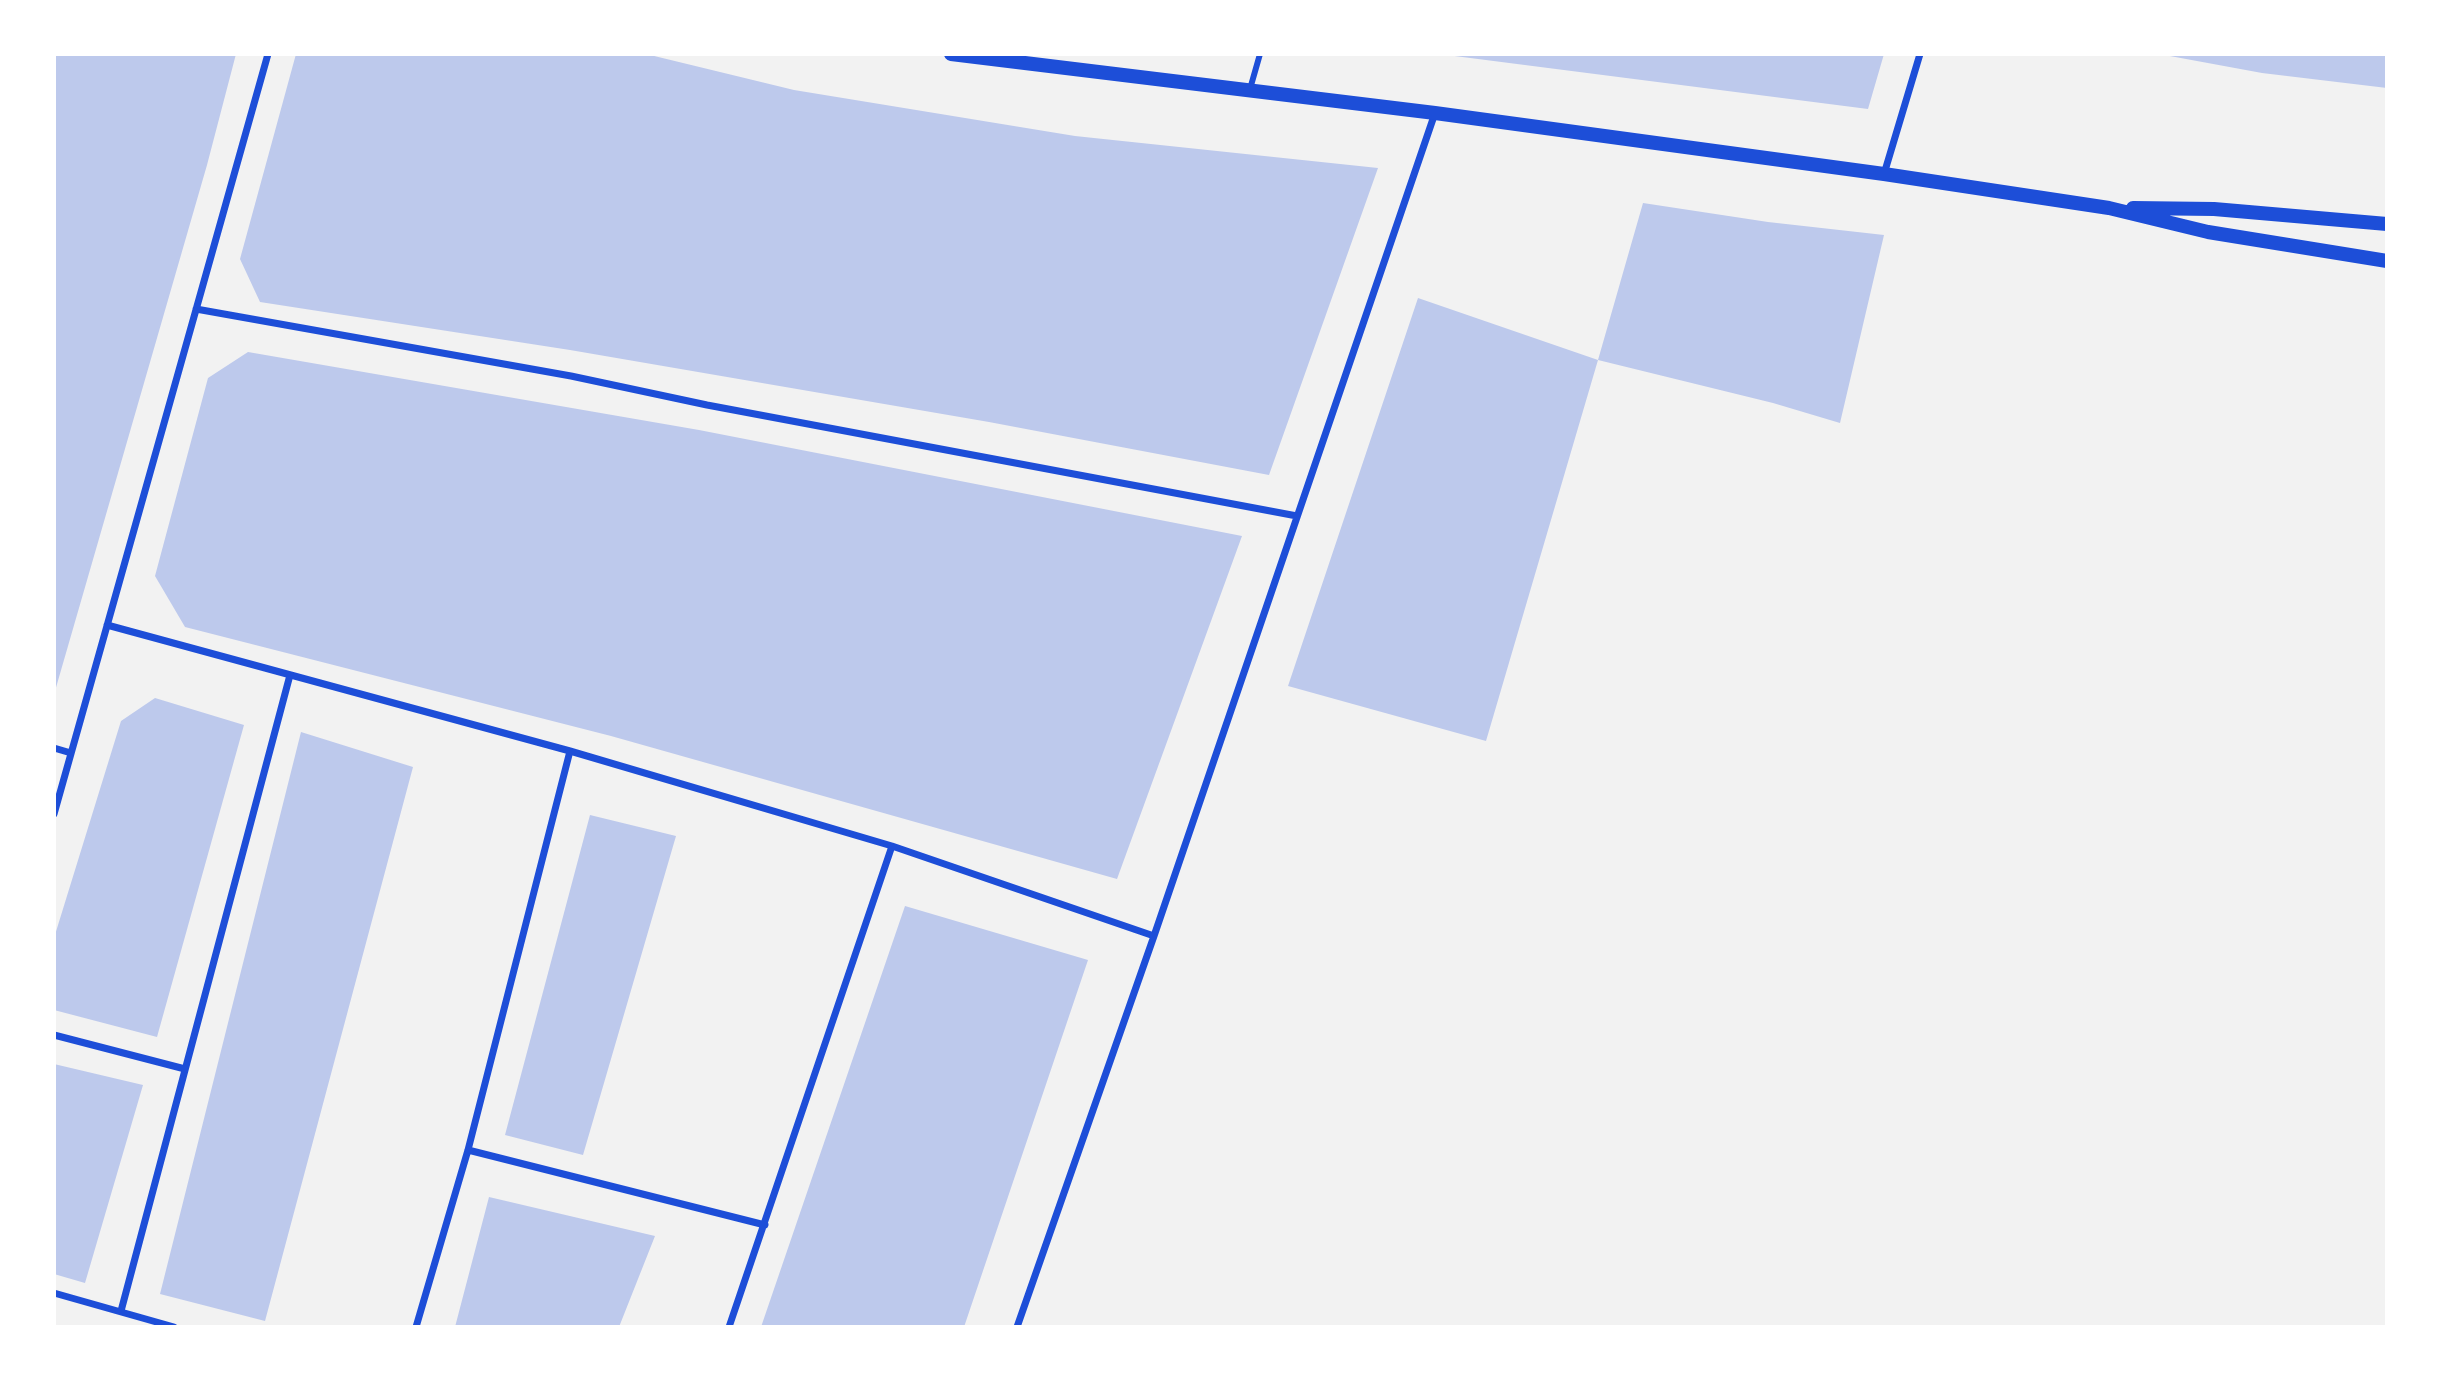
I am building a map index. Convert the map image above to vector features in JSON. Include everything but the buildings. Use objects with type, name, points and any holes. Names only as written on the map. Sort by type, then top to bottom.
[{"type":"main road","points":[[951,54],[1435,113],[1884,174],[2109,208],[2208,232],[2387,261]]},
{"type":"main road","points":[[2109,208],[2214,209],[2387,224]]},
{"type":"street","points":[[54,814],[268,54]]},
{"type":"street","points":[[1249,92],[1260,54]]},
{"type":"street","points":[[1884,174],[1920,54]]},
{"type":"street","points":[[1017,1327],[1154,936],[1435,113]]},
{"type":"street","points":[[196,309],[570,376],[1297,516]]},
{"type":"street","points":[[107,625],[570,751],[892,846],[1154,936]]},
{"type":"street","points":[[121,1311],[290,675]]},
{"type":"street","points":[[54,748],[71,753]]},
{"type":"street","points":[[416,1327],[468,1150],[570,751]]},
{"type":"street","points":[[729,1327],[892,846]]},
{"type":"street","points":[[54,1035],[185,1069]]},
{"type":"street","points":[[468,1150],[765,1225]]},
{"type":"street","points":[[54,1293],[174,1327]]}]
